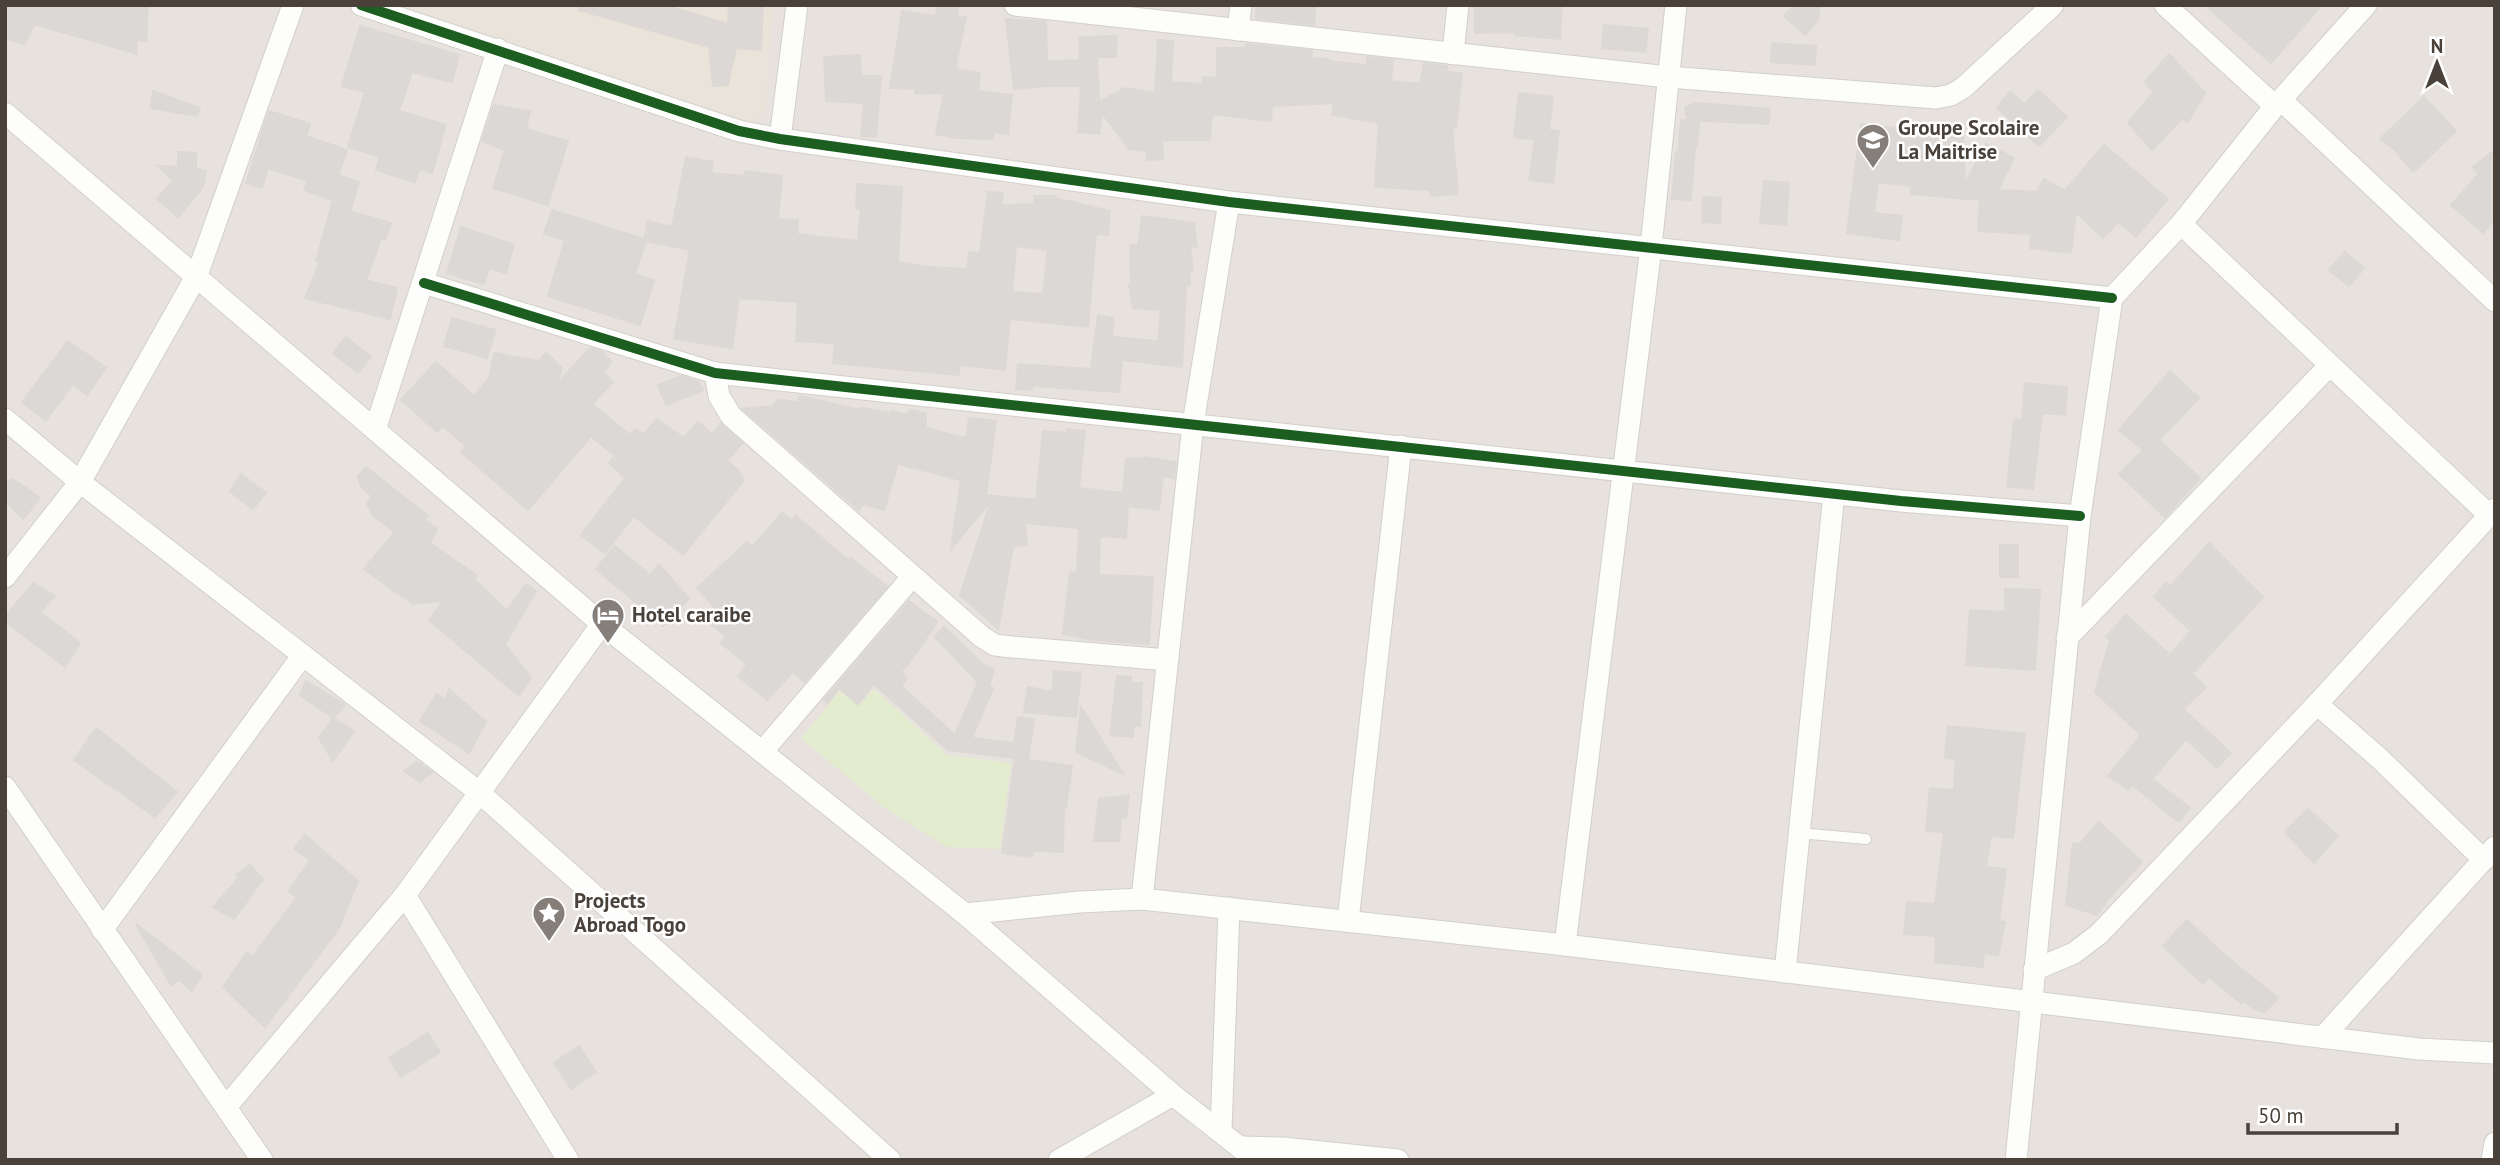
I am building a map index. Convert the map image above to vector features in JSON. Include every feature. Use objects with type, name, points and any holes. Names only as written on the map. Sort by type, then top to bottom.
[{"type":"street","points":[[5,577],[80,482],[197,275],[293,5]]},
{"type":"street","points":[[361,5],[739,131],[780,139],[1229,202],[2112,298]]},
{"type":"street","points":[[780,139],[797,5]]},
{"type":"street","points":[[1015,5],[1668,77],[1937,97],[1951,95],[1963,88],[2053,5]]},
{"type":"street","points":[[1238,30],[1241,5]]},
{"type":"street","points":[[1453,54],[1458,5]]},
{"type":"street","points":[[1565,945],[1651,247],[1675,5]]},
{"type":"street","points":[[2165,5],[2278,103],[2495,301]]},
{"type":"street","points":[[2016,1160],[2080,516],[2112,298],[2181,224],[2278,103],[2366,5]]},
{"type":"street","points":[[375,430],[498,49]]},
{"type":"street","points":[[5,113],[602,624],[965,914],[1173,1095],[1249,1154],[1283,1148],[1398,1160]]},
{"type":"street","points":[[1142,899],[1193,424],[1229,202]]},
{"type":"street","points":[[2035,970],[2074,953],[2099,934],[2317,704],[2492,512],[2329,365],[2181,224]]},
{"type":"street","points":[[424,283],[715,373],[1834,494],[2080,516]]},
{"type":"street","points":[[2067,638],[2329,365]]},
{"type":"street","points":[[715,373],[719,396],[730,416],[982,637],[995,645],[1168,660]]},
{"type":"street","points":[[5,419],[80,482],[480,793],[890,1160]]},
{"type":"street","points":[[1348,921],[1401,446]]},
{"type":"street","points":[[1785,972],[1834,494]]},
{"type":"street","points":[[762,752],[912,577]]},
{"type":"street","points":[[226,1107],[405,895],[602,624]]},
{"type":"street","points":[[102,930],[303,655]]},
{"type":"street","points":[[2317,704],[2489,853],[2323,1037]]},
{"type":"street","points":[[5,787],[262,1160]]},
{"type":"street","points":[[405,895],[568,1160]]},
{"type":"street","points":[[965,914],[1080,902],[1142,899],[1565,945],[2419,1049],[2495,1053]]},
{"type":"street","points":[[1221,1131],[1229,908]]},
{"type":"street","points":[[1059,1160],[1173,1095]]},
{"type":"street","points":[[2492,1160],[2495,1143]]},
{"type":"lane","points":[[1799,832],[1866,839]]},
{"type":"shaded area","points":[[5,5],[2495,5],[2495,1160],[5,1160]]},
{"type":"shaded area","points":[[397,5],[773,5],[765,114],[752,123]]},
{"type":"green space","points":[[874,689],[947,755],[1011,763],[1000,849],[947,847],[885,808],[801,738],[840,691],[858,706]]},
{"type":"building","points":[[5,5],[148,5],[146,41],[136,40],[137,54],[34,24],[25,44],[5,38]]},
{"type":"building","points":[[580,5],[664,5],[728,24],[729,5],[763,5],[761,50],[736,48],[728,85],[713,86],[709,47],[579,10]]},
{"type":"building","points":[[937,5],[958,5],[957,16],[966,17],[955,69],[980,73],[978,91],[1012,95],[1008,134],[994,132],[993,139],[956,138],[936,134],[944,93],[915,94],[915,89],[890,88],[902,11],[936,16]]},
{"type":"building","points":[[1257,5],[1316,5],[1314,25],[1256,18]]},
{"type":"building","points":[[1475,5],[1562,5],[1560,39],[1515,35],[1515,32],[1475,33]]},
{"type":"building","points":[[1794,5],[1820,5],[1818,20],[1805,35],[1784,16]]},
{"type":"building","points":[[2205,5],[2322,5],[2271,63]]},
{"type":"building","points":[[1006,19],[1046,22],[1047,61],[1080,60],[1079,37],[1117,36],[1116,57],[1097,57],[1099,102],[1125,88],[1155,93],[1158,40],[1173,41],[1171,82],[1202,84],[1203,77],[1217,78],[1217,48],[1246,48],[1246,44],[1312,51],[1311,58],[1328,61],[1367,65],[1367,57],[1393,60],[1391,81],[1420,84],[1424,63],[1447,66],[1446,72],[1462,73],[1456,128],[1452,128],[1458,194],[1431,196],[1430,190],[1375,187],[1379,123],[1332,115],[1334,103],[1272,106],[1271,121],[1212,114],[1210,140],[1162,140],[1163,159],[1147,160],[1147,151],[1129,149],[1102,113],[1099,134],[1078,132],[1081,86],[1014,89]]},
{"type":"building","points":[[1604,25],[1648,29],[1645,52],[1602,48]]},
{"type":"building","points":[[360,26],[459,55],[452,82],[412,72],[399,111],[446,125],[432,173],[419,169],[415,182],[376,170],[380,157],[348,147],[365,92],[342,86]]},
{"type":"building","points":[[1772,43],[1816,46],[1815,65],[1771,62]]},
{"type":"building","points":[[2169,54],[2205,93],[2188,122],[2182,119],[2152,150],[2128,123],[2154,92],[2145,82]]},
{"type":"building","points":[[860,55],[861,76],[881,76],[876,137],[861,136],[864,103],[826,101],[824,57]]},
{"type":"building","points":[[2038,90],[2067,117],[2039,146],[1997,108],[2010,92],[2025,104]]},
{"type":"building","points":[[153,91],[200,108],[197,116],[151,108]]},
{"type":"building","points":[[1519,93],[1553,97],[1549,130],[1559,131],[1553,183],[1529,180],[1535,140],[1514,137]]},
{"type":"building","points":[[2424,97],[2456,131],[2413,172],[2396,151],[2380,139]]},
{"type":"building","points":[[1697,103],[1770,109],[1768,124],[1687,120],[1685,107]]},
{"type":"building","points":[[494,105],[530,111],[526,129],[568,141],[548,205],[493,188],[505,150],[482,141]]},
{"type":"building","points":[[269,111],[310,124],[306,136],[347,150],[338,175],[359,182],[350,211],[391,223],[385,240],[381,239],[366,280],[397,288],[390,319],[305,298],[320,262],[316,261],[333,200],[304,190],[308,181],[268,168],[262,188],[246,183]]},
{"type":"building","points":[[1681,120],[1699,122],[1691,200],[1672,199]]},
{"type":"building","points":[[1861,124],[1918,131],[1917,136],[1963,134],[1965,184],[1986,144],[2014,158],[1998,190],[2037,192],[2044,179],[2065,191],[2104,145],[2168,199],[2136,237],[2118,222],[2103,238],[2076,212],[2071,253],[2030,248],[2031,234],[1978,231],[1980,200],[1911,194],[1912,186],[1878,182],[1874,213],[1902,216],[1899,240],[1847,233]]},
{"type":"building","points":[[2495,150],[2495,219],[2483,233],[2451,205],[2479,174],[2473,167]]},
{"type":"building","points":[[178,152],[196,153],[196,169],[206,171],[203,187],[178,217],[157,199],[173,181],[158,166],[178,167]]},
{"type":"building","points":[[686,157],[713,162],[711,173],[745,176],[745,171],[782,176],[778,219],[798,220],[797,234],[858,241],[861,208],[856,208],[857,184],[902,187],[898,262],[928,267],[967,269],[969,252],[980,253],[988,192],[1003,193],[1001,205],[1034,204],[1034,196],[1055,196],[1110,211],[1108,235],[1096,234],[1088,327],[1010,319],[1005,370],[960,365],[959,375],[833,363],[835,343],[796,341],[798,302],[739,298],[732,348],[674,339],[690,250],[646,241],[635,274],[654,280],[640,325],[548,296],[565,240],[544,234],[552,210],[644,239],[648,221],[672,227]],"holes":[[[1016,246],[1048,250],[1043,294],[1012,292]]]},
{"type":"building","points":[[1764,181],[1789,183],[1786,225],[1760,223]]},
{"type":"building","points":[[1703,197],[1721,198],[1720,223],[1702,222]]},
{"type":"building","points":[[1142,216],[1194,223],[1197,247],[1190,246],[1193,272],[1189,272],[1190,285],[1186,285],[1182,367],[1122,360],[1119,392],[1032,386],[1032,390],[1016,389],[1018,364],[1091,369],[1098,315],[1114,318],[1112,337],[1158,341],[1161,310],[1133,308],[1129,285],[1130,245],[1138,246]]},
{"type":"building","points":[[461,227],[514,245],[506,273],[489,268],[484,284],[447,273]]},
{"type":"building","points":[[2345,252],[2364,268],[2349,286],[2329,270]]},
{"type":"building","points":[[452,318],[495,330],[487,358],[444,346]]},
{"type":"building","points":[[346,337],[371,357],[358,373],[333,353]]},
{"type":"building","points":[[68,341],[106,368],[87,395],[73,384],[46,420],[22,402]]},
{"type":"building","points":[[590,348],[601,351],[612,362],[603,372],[613,382],[592,404],[630,435],[636,429],[644,434],[657,419],[684,438],[698,422],[712,434],[721,424],[742,443],[727,461],[738,470],[744,480],[683,555],[634,516],[605,553],[581,535],[625,478],[609,463],[615,456],[591,436],[528,510],[461,452],[466,446],[443,426],[437,432],[401,400],[436,362],[474,396],[489,378],[494,353],[539,361],[546,353],[562,368],[557,384]]},
{"type":"building","points":[[2170,371],[2199,398],[2159,440],[2200,478],[2165,517],[2119,474],[2143,450],[2119,430]]},
{"type":"building","points":[[681,376],[699,382],[703,390],[666,405],[658,385]]},
{"type":"building","points":[[2025,383],[2067,387],[2065,415],[2042,413],[2033,489],[2007,486],[2014,420],[2022,420]]},
{"type":"building","points":[[800,396],[860,410],[892,411],[908,415],[910,410],[926,413],[926,428],[966,438],[969,418],[996,421],[986,495],[1036,500],[1043,431],[1085,431],[1079,488],[1123,493],[1126,458],[1144,457],[1176,462],[1174,478],[1163,476],[1159,510],[1128,506],[1126,538],[1100,536],[1099,575],[1153,577],[1149,644],[1092,640],[1063,634],[1070,572],[1077,573],[1079,528],[1025,523],[1027,545],[1013,547],[998,629],[960,595],[991,501],[951,549],[961,480],[898,464],[884,510],[864,504],[859,510],[743,409],[772,406],[778,400],[798,402]]},
{"type":"building","points":[[366,467],[428,516],[424,519],[437,529],[430,543],[476,575],[474,579],[507,611],[526,584],[536,591],[505,644],[531,678],[519,696],[429,620],[443,601],[413,604],[364,569],[395,532],[374,517],[367,504],[372,496],[361,487],[358,476]]},
{"type":"building","points":[[241,474],[266,493],[253,509],[230,491]]},
{"type":"building","points":[[13,479],[40,498],[23,519],[5,500],[5,484]]},
{"type":"building","points":[[782,513],[792,521],[796,516],[849,561],[851,558],[887,587],[804,682],[793,672],[767,700],[738,676],[747,665],[721,643],[726,637],[709,622],[718,611],[697,588],[747,542],[752,547]]},
{"type":"building","points":[[2209,543],[2263,597],[2192,674],[2206,687],[2183,709],[2231,753],[2217,768],[2186,739],[2152,779],[2190,808],[2179,822],[2132,785],[2128,790],[2108,776],[2141,735],[2095,692],[2110,640],[2106,637],[2126,615],[2170,655],[2191,631],[2154,597],[2166,583],[2170,587]]},
{"type":"building","points":[[2000,545],[2018,545],[2018,577],[2000,577]]},
{"type":"building","points":[[615,546],[650,575],[659,564],[689,599],[663,626],[596,569]]},
{"type":"building","points":[[33,583],[55,596],[40,612],[80,643],[65,667],[5,621],[5,617]]},
{"type":"building","points":[[2005,589],[2040,590],[2035,670],[1966,665],[1970,610],[2005,612]]},
{"type":"building","points":[[909,601],[937,622],[901,671],[907,679],[901,686],[955,735],[978,682],[935,637],[944,627],[985,666],[994,670],[989,686],[993,688],[972,738],[1014,743],[1018,717],[1034,719],[1028,760],[1072,766],[1066,808],[1064,807],[1063,852],[1033,851],[1032,857],[1002,853],[1015,758],[948,750],[874,684],[858,704],[839,688],[827,704],[824,700]]},
{"type":"building","points":[[1054,671],[1081,673],[1076,717],[1024,712],[1028,687],[1052,692]]},
{"type":"building","points":[[1117,676],[1131,677],[1131,683],[1142,683],[1140,726],[1133,726],[1133,737],[1110,735]]},
{"type":"building","points":[[306,681],[345,705],[333,718],[300,695]]},
{"type":"building","points":[[449,689],[486,722],[469,753],[420,721],[437,694],[445,701]]},
{"type":"building","points":[[1081,707],[1123,774],[1076,752]]},
{"type":"building","points":[[333,718],[354,731],[333,761],[319,738]]},
{"type":"building","points":[[1948,726],[2025,734],[2013,838],[1991,836],[1986,867],[2006,869],[1999,921],[2005,922],[1998,956],[1984,953],[1983,967],[1935,962],[1936,936],[1904,934],[1907,902],[1935,904],[1944,832],[1926,831],[1930,788],[1954,790],[1956,759],[1945,758]]},
{"type":"building","points":[[96,728],[177,792],[155,817],[74,760]]},
{"type":"building","points":[[417,762],[432,772],[420,782],[404,771]]},
{"type":"building","points":[[1129,795],[1126,818],[1121,818],[1119,841],[1094,841],[1099,799]]},
{"type":"building","points":[[2308,809],[2338,836],[2314,863],[2285,832]]},
{"type":"building","points":[[2099,822],[2142,862],[2097,915],[2066,905],[2073,843],[2080,844]]},
{"type":"building","points":[[305,835],[358,881],[339,928],[265,1027],[223,987],[247,952],[252,957],[297,897],[289,891],[310,860],[294,849]]},
{"type":"building","points":[[250,865],[263,879],[234,919],[213,907],[239,878],[236,875]]},
{"type":"building","points":[[2187,920],[2278,998],[2264,1012],[2254,1009],[2244,1001],[2242,1004],[2209,977],[2203,984],[2163,946]]},
{"type":"building","points":[[136,924],[202,975],[192,991],[179,980],[171,985]]},
{"type":"building","points":[[428,1033],[440,1052],[401,1077],[389,1058]]},
{"type":"building","points":[[579,1046],[596,1072],[571,1089],[554,1063]]},
{"type":"cycle path","points":[[361,5],[739,131],[780,139],[1229,202],[2112,298]]},
{"type":"cycle path","points":[[424,283],[715,373],[1901,501],[2080,516]]},
{"type":"place","name":"Groupe Scolaire La Maitrise","points":[[1873,170]]},
{"type":"place","name":"Hotel caraibe","points":[[608,645]]},
{"type":"place","name":"Projects Abroad Togo","points":[[549,943]]}]
